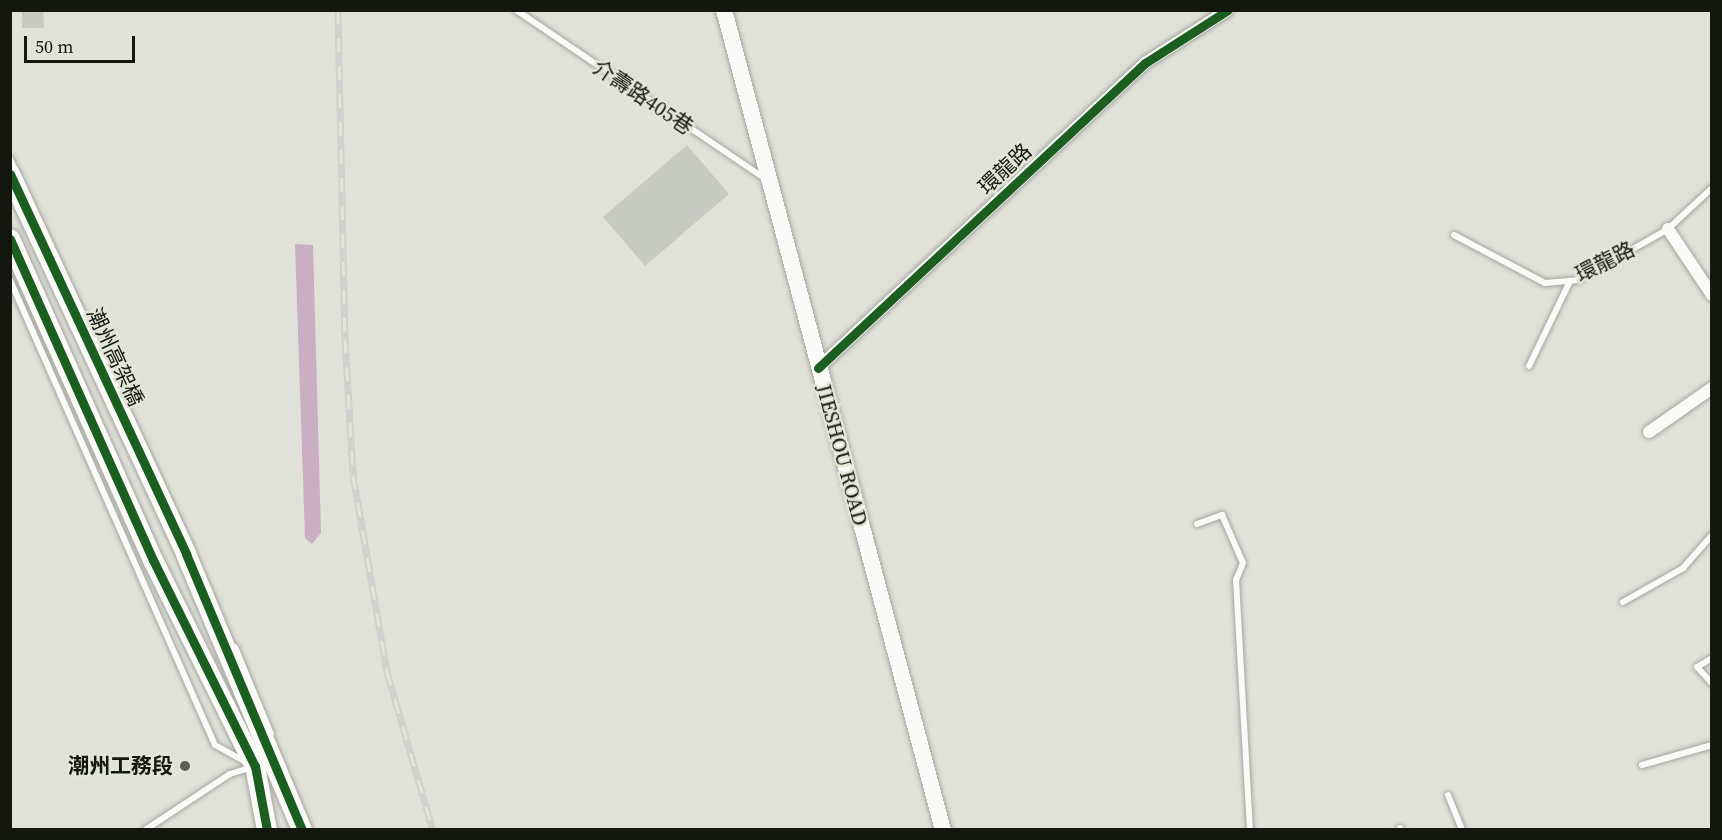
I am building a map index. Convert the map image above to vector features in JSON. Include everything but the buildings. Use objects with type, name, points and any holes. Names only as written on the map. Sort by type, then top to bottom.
[{"type":"main road","name":"JIESHOU ROAD","points":[[724,10],[943,830]]},
{"type":"main road","name":"潮州高架橋","points":[[10,174],[186,554],[276,761],[302,830]]},
{"type":"main road","points":[[10,239],[153,560],[255,766],[267,830]]},
{"type":"main road","points":[[255,766],[276,761]]},
{"type":"street","name":"環龍路","points":[[818,368],[1145,63],[1228,10]]},
{"type":"street","points":[[1668,229],[1712,295]]},
{"type":"street","points":[[1649,432],[1712,388]]},
{"type":"lane","name":"介壽路405巷","points":[[516,10],[771,183]]},
{"type":"lane","points":[[10,159],[267,716],[276,761]]},
{"type":"lane","name":"環龍路","points":[[1454,236],[1545,283],[1569,281],[1668,229],[1712,188]]},
{"type":"lane","points":[[10,280],[215,745],[255,766]]},
{"type":"lane","points":[[1529,366],[1569,281]]},
{"type":"lane","points":[[1197,524],[1222,515],[1243,563],[1236,580],[1250,830]]},
{"type":"lane","points":[[1623,602],[1683,568],[1712,535]]},
{"type":"lane","points":[[1712,658],[1697,666],[1712,684]]},
{"type":"lane","points":[[1642,765],[1712,745]]},
{"type":"lane","points":[[145,830],[230,774],[255,766]]},
{"type":"lane","points":[[1448,795],[1462,830]]},
{"type":"shaded area","points":[[295,244],[313,245],[321,533],[312,544],[305,538]]},
{"type":"railway","points":[[338,10],[345,339],[353,475],[387,672],[433,830]]},
{"type":"cycle path","points":[[818,368],[1145,63],[1228,10]]},
{"type":"cycle path","points":[[10,174],[186,554],[302,830]]},
{"type":"cycle path","points":[[10,239],[153,560],[255,766],[267,830]]},
{"type":"place","name":"潮州工務段","points":[[185,766]]}]
